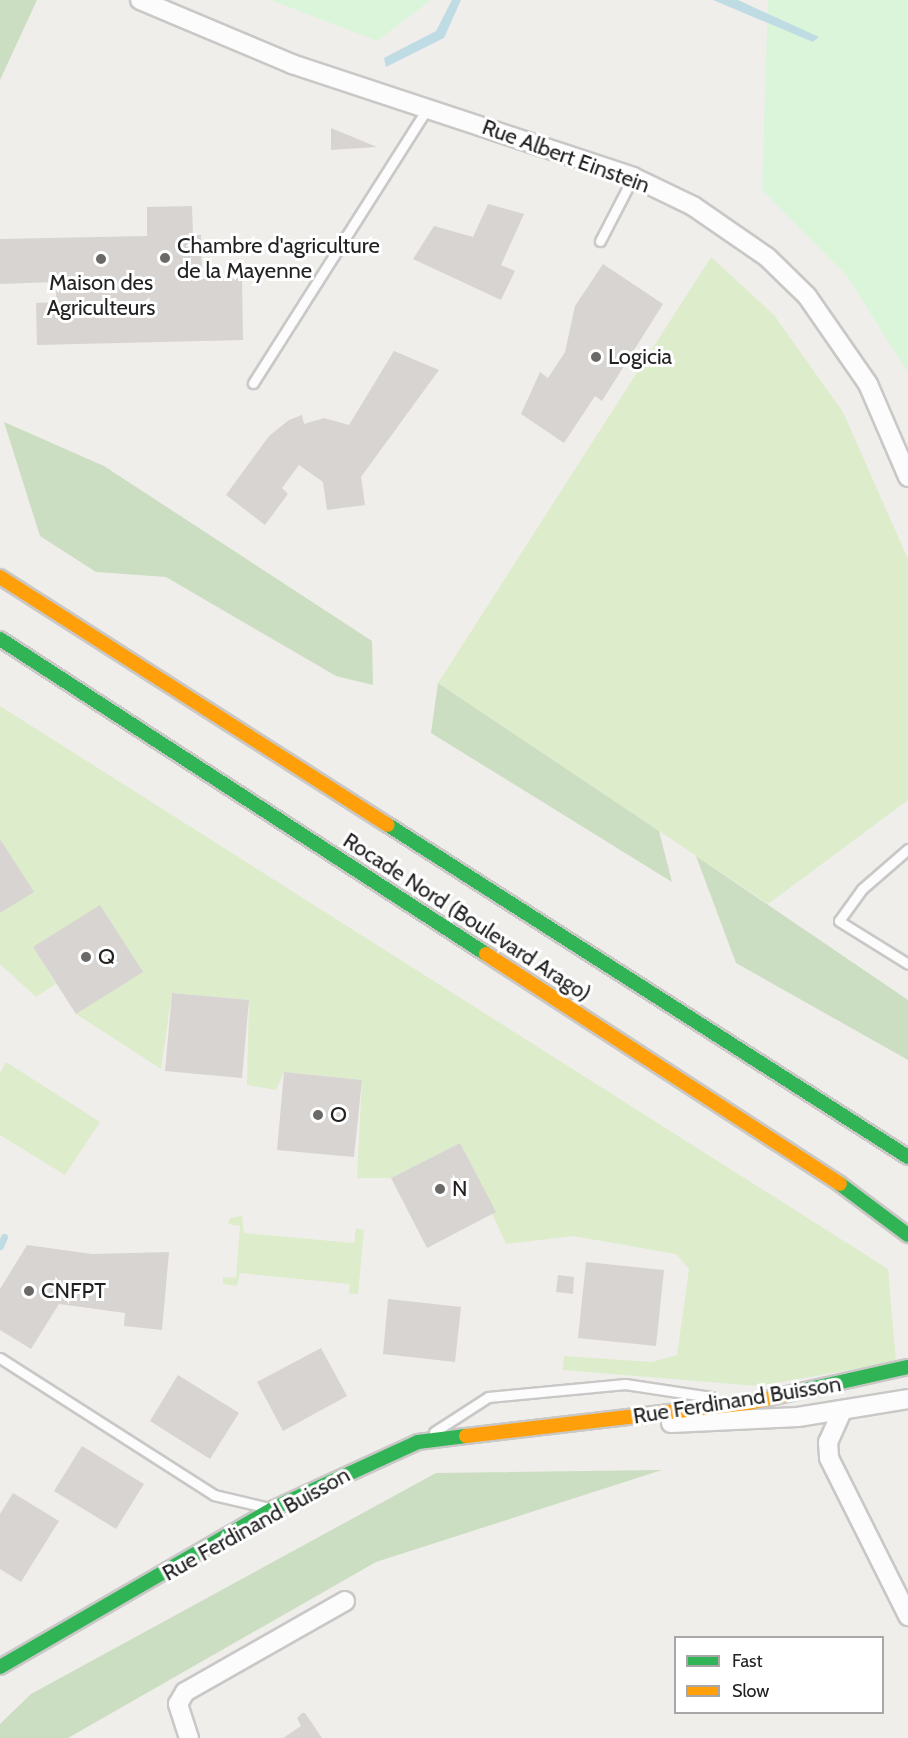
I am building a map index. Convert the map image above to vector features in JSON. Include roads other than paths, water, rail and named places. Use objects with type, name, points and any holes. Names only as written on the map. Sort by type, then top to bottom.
[{"type":"main road","points":[[0,577],[908,1157]]},
{"type":"main road","name":"Rocade Nord (Boulevard Arago)","points":[[0,639],[847,1188],[908,1235]]},
{"type":"main road","name":"Rue Ferdinand Buisson","points":[[0,1667],[274,1508],[418,1442],[565,1427],[749,1403],[908,1367]]},
{"type":"street","name":"Rue Albert Einstein","points":[[140,0],[292,64],[428,107],[633,177],[693,206],[767,257],[807,296],[868,384],[908,477]]},
{"type":"street","name":"Rue Ferdinand Buisson","points":[[565,1427],[842,1411],[908,1399]]},
{"type":"street","points":[[842,1411],[828,1442],[829,1458],[908,1616]]},
{"type":"street","points":[[189,1738],[178,1704],[185,1692],[345,1601]]},
{"type":"lane","points":[[253,383],[428,107]]},
{"type":"lane","points":[[600,241],[633,177]]},
{"type":"lane","points":[[908,849],[862,889],[839,921],[908,964]]},
{"type":"lane","points":[[0,1359],[214,1495],[274,1508]]},
{"type":"lane","points":[[418,1442],[488,1397],[625,1384],[749,1403]]},
{"type":"water","points":[[452,0],[461,0],[444,38],[386,67],[384,58],[436,31]]},
{"type":"water","points":[[713,0],[738,0],[819,37],[813,42]]},
{"type":"waterway","points":[[0,1246],[4,1237]]},
{"type":"place","name":"Chambre d'agriculture de la Mayenne","points":[[165,258]]},
{"type":"place","name":"Maison des Agriculteurs","points":[[101,259]]},
{"type":"place","name":"Logicia","points":[[596,357]]},
{"type":"place","name":"Q","points":[[86,957]]},
{"type":"place","name":"O","points":[[318,1115]]},
{"type":"place","name":"N","points":[[440,1189]]},
{"type":"place","name":"CNFPT","points":[[29,1291]]}]
